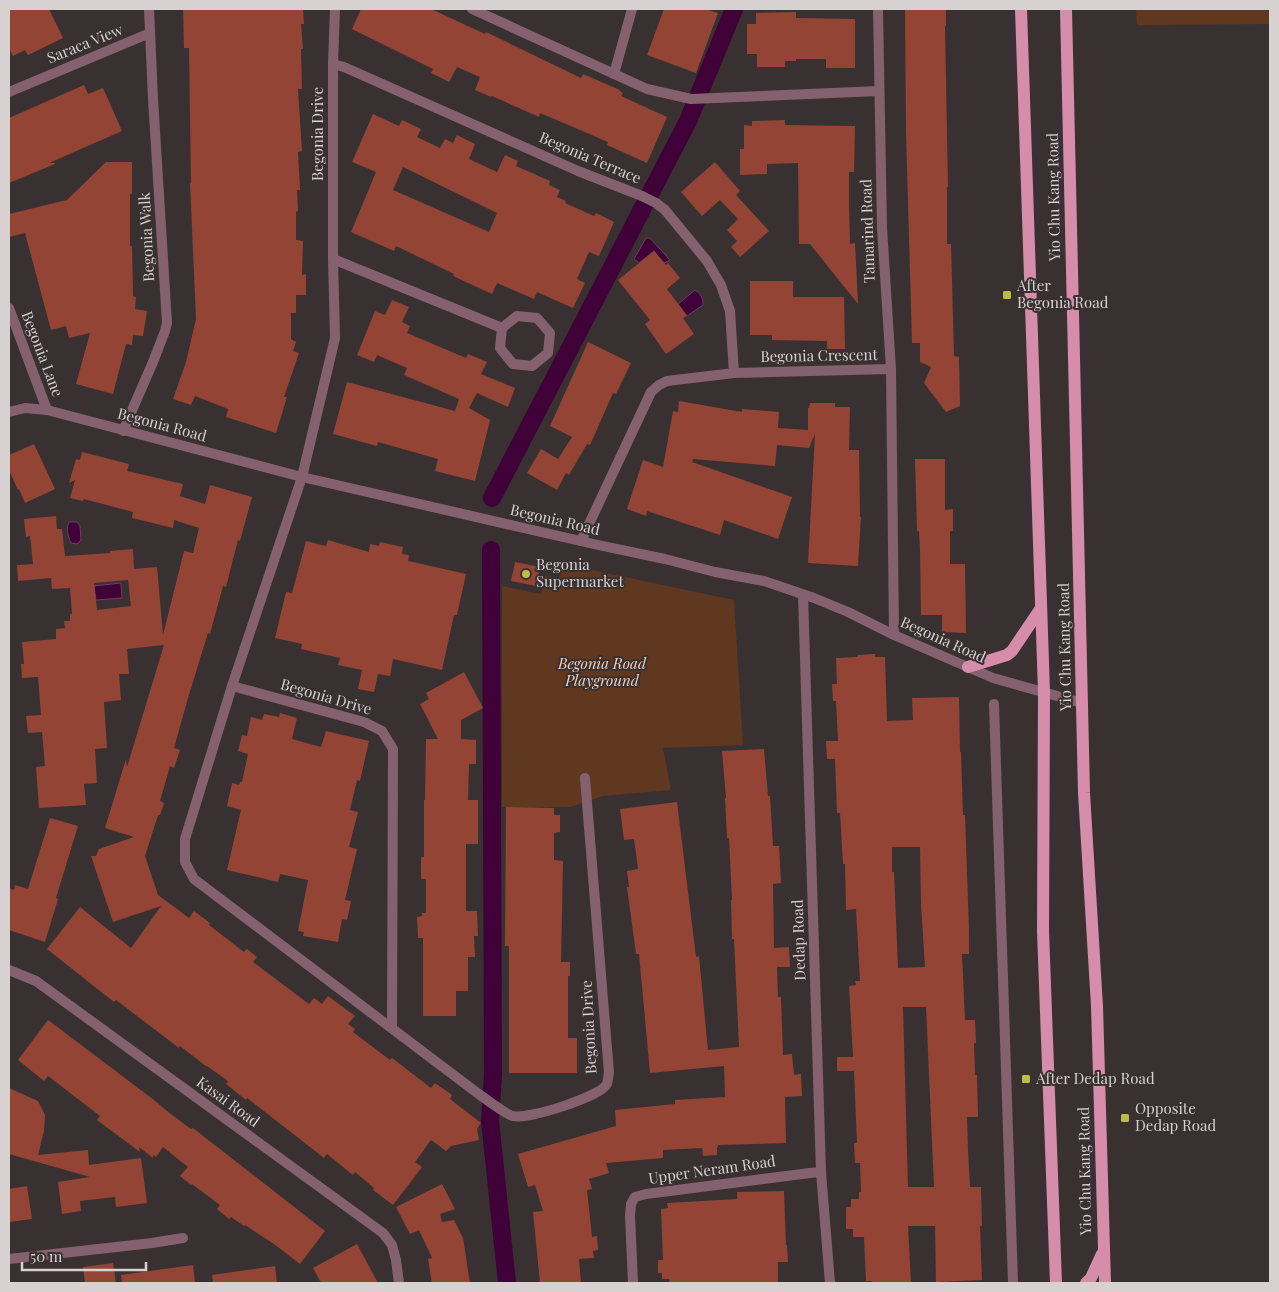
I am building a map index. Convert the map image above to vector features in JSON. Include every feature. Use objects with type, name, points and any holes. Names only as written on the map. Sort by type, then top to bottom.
[{"type":"main road","name":"Yio Chu Kang Road","points":[[1021,9],[1044,692],[1043,931],[1056,1283]]},
{"type":"main road","name":"Yio Chu Kang Road","points":[[1066,9],[1084,793],[1097,1006],[1105,1283]]},
{"type":"main road","points":[[968,667],[1007,655],[1041,608]]},
{"type":"main road","points":[[1086,1283],[1091,1278],[1103,1252]]},
{"type":"street","points":[[149,9],[150,33]]},
{"type":"street","name":"Begonia Drive","points":[[335,9],[333,64],[335,338],[302,477],[232,686],[185,840],[184,862],[194,879],[480,1095],[513,1116],[546,1112],[600,1090],[607,1084],[609,1072],[585,778]]},
{"type":"street","points":[[472,9],[647,89],[691,99],[879,91]]},
{"type":"street","points":[[614,74],[632,9]]},
{"type":"street","name":"Tamarind Road","points":[[878,9],[882,228],[891,369]]},
{"type":"street","name":"Saraca View","points":[[9,92],[150,33]]},
{"type":"street","name":"Begonia Walk","points":[[123,430],[153,362],[167,323],[150,33]]},
{"type":"street","name":"Begonia Terrace","points":[[333,64],[344,67],[578,171],[656,203],[665,210],[707,261],[721,285],[730,311],[734,373]]},
{"type":"street","points":[[333,259],[502,328]]},
{"type":"street","name":"Begonia Lane","points":[[9,308],[48,410]]},
{"type":"street","points":[[518,316],[537,318],[550,334],[548,353],[532,366],[513,364],[500,348],[502,328],[518,316]]},
{"type":"street","name":"Begonia Crescent","points":[[580,541],[651,392],[659,385],[667,381],[734,373],[891,369],[894,635]]},
{"type":"street","name":"Begonia Road","points":[[9,412],[25,408],[48,410],[302,477],[715,572],[764,581],[848,612],[894,635],[993,678],[1082,703]]},
{"type":"street","name":"Dedap Road","points":[[803,595],[821,1172],[830,1283]]},
{"type":"street","name":"Begonia Drive","points":[[232,686],[364,722],[382,731],[393,749],[392,1028]]},
{"type":"street","points":[[994,704],[1013,1283]]},
{"type":"street","name":"Kasai Road","points":[[9,970],[36,981],[383,1233],[392,1245],[399,1283]]},
{"type":"street","name":"Upper Neram Road","points":[[633,1283],[630,1216],[631,1204],[635,1197],[646,1194],[821,1172]]},
{"type":"street","points":[[9,1259],[183,1238]]},
{"type":"green space","points":[[1136,9],[1270,9],[1270,24],[1137,25]]},
{"type":"green space","name":"Begonia Road Playground","points":[[563,564],[734,600],[743,745],[663,748],[671,790],[603,796],[570,807],[502,807],[502,586],[541,594],[546,576],[560,579]]},
{"type":"shaded area","points":[[646,238],[650,238],[669,261],[664,263],[654,251],[639,263],[634,259]]},
{"type":"shaded area","points":[[695,290],[701,296],[703,305],[687,316],[678,304]]},
{"type":"shaded area","points":[[69,522],[77,522],[80,526],[81,540],[77,544],[70,541],[68,535]]},
{"type":"shaded area","points":[[121,583],[122,598],[96,600],[94,586]]},
{"type":"building","points":[[9,9],[49,9],[63,38],[28,55],[25,50],[13,56],[9,48]]},
{"type":"building","points":[[183,9],[303,9],[304,24],[301,24],[303,49],[301,49],[302,89],[298,89],[302,151],[298,152],[300,190],[297,190],[296,240],[303,241],[302,275],[306,274],[306,295],[296,295],[296,313],[291,313],[291,339],[296,342],[293,351],[299,353],[284,397],[287,397],[276,433],[226,417],[228,409],[195,396],[191,405],[173,399],[186,362],[196,319],[190,183],[189,48],[184,48]]},
{"type":"building","points":[[361,9],[431,9],[485,34],[486,32],[581,78],[583,74],[620,90],[623,93],[621,96],[667,117],[647,163],[607,145],[608,142],[552,118],[540,113],[539,117],[475,90],[480,77],[457,67],[449,82],[431,73],[433,69],[352,29]]},
{"type":"building","points":[[664,9],[705,9],[718,13],[696,73],[647,55]]},
{"type":"building","points":[[905,9],[946,9],[947,244],[951,244],[954,356],[959,357],[960,406],[946,412],[924,383],[931,367],[920,362],[920,343],[912,343],[906,132]]},
{"type":"building","points":[[796,12],[796,18],[855,19],[855,68],[826,68],[826,59],[796,59],[796,61],[785,61],[785,67],[757,67],[757,54],[747,54],[747,24],[756,24],[756,13]]},
{"type":"building","points":[[84,85],[88,94],[103,88],[122,131],[49,163],[55,164],[9,183],[9,118]]},
{"type":"building","points":[[373,114],[399,126],[402,120],[421,129],[417,137],[440,148],[445,139],[453,143],[457,135],[475,144],[469,159],[497,172],[505,155],[518,161],[516,166],[550,181],[549,185],[560,190],[557,197],[566,201],[565,203],[594,216],[596,213],[614,222],[599,256],[589,252],[577,279],[585,283],[573,308],[537,292],[534,299],[497,283],[492,294],[396,246],[394,251],[351,232],[376,172],[352,162]],"holes":[[[403,167],[497,213],[489,232],[393,190]]]},
{"type":"building","points":[[785,120],[785,125],[855,126],[854,172],[849,172],[849,204],[850,244],[855,243],[858,304],[810,244],[799,244],[798,163],[767,164],[767,174],[740,175],[740,149],[744,149],[744,125],[752,126],[752,121]]},
{"type":"building","points":[[106,162],[132,162],[130,246],[132,246],[133,296],[136,297],[135,309],[147,311],[143,336],[133,335],[132,345],[126,344],[113,394],[76,384],[90,333],[69,338],[66,326],[51,330],[25,233],[9,237],[9,214],[67,200]]},
{"type":"building","points":[[715,162],[740,191],[736,195],[769,231],[740,257],[731,247],[737,241],[727,230],[738,219],[720,200],[702,216],[681,192]]},
{"type":"building","points":[[654,251],[666,265],[668,263],[680,278],[667,289],[687,316],[683,318],[694,334],[666,354],[645,324],[650,320],[618,280]]},
{"type":"building","points":[[750,281],[793,281],[793,297],[844,297],[845,349],[827,349],[827,341],[772,340],[772,335],[750,335]]},
{"type":"building","points":[[392,300],[409,307],[402,322],[410,326],[407,333],[466,358],[468,354],[487,362],[481,374],[515,388],[508,407],[477,393],[469,408],[490,420],[475,481],[435,471],[438,459],[378,442],[377,446],[333,434],[347,382],[455,411],[459,399],[404,375],[407,368],[377,355],[374,362],[357,355],[375,311],[385,315]]},
{"type":"building","points":[[588,342],[631,363],[616,394],[613,393],[590,445],[587,444],[569,475],[566,473],[557,490],[527,473],[541,449],[558,459],[572,437],[550,426]]},
{"type":"building","points":[[679,401],[742,412],[742,409],[779,412],[778,428],[808,430],[808,408],[810,403],[835,403],[835,407],[850,407],[849,450],[859,450],[861,517],[858,566],[808,563],[815,434],[809,448],[777,445],[775,466],[693,459],[692,462],[792,497],[778,539],[724,520],[720,535],[647,511],[646,516],[627,509],[643,460],[663,467],[673,411],[678,412]]},
{"type":"building","points":[[34,444],[55,489],[25,503],[9,470],[9,455]]},
{"type":"building","points":[[82,452],[129,464],[127,471],[183,484],[180,496],[205,504],[210,485],[252,497],[240,541],[238,540],[226,587],[223,586],[210,634],[208,633],[188,698],[174,748],[180,750],[174,768],[170,766],[160,801],[164,803],[160,815],[158,815],[145,856],[158,895],[189,918],[194,911],[244,952],[247,949],[257,957],[253,962],[309,1004],[314,998],[322,1004],[328,996],[355,1016],[348,1024],[355,1029],[353,1032],[390,1060],[392,1058],[431,1088],[435,1083],[452,1095],[450,1099],[481,1123],[477,1129],[479,1140],[451,1146],[446,1151],[431,1140],[415,1162],[422,1167],[393,1205],[373,1190],[374,1188],[355,1172],[353,1175],[327,1154],[324,1158],[226,1084],[228,1081],[180,1046],[179,1048],[116,1000],[114,1002],[47,949],[80,907],[131,948],[161,906],[113,922],[91,856],[96,856],[99,849],[134,837],[105,828],[126,759],[127,767],[164,645],[127,649],[129,674],[119,674],[121,700],[104,702],[107,748],[95,749],[97,783],[84,784],[86,805],[39,808],[36,767],[45,766],[42,732],[28,733],[26,716],[41,715],[38,677],[22,678],[21,664],[24,664],[22,642],[56,639],[56,629],[65,628],[64,621],[70,621],[70,614],[72,614],[70,588],[52,589],[51,578],[18,581],[17,565],[33,564],[30,536],[26,537],[24,519],[56,516],[57,529],[62,529],[65,556],[110,553],[110,551],[133,549],[134,569],[157,567],[163,635],[184,551],[193,553],[199,528],[174,520],[173,528],[132,518],[133,512],[84,499],[83,501],[70,498],[75,480],[69,483],[76,459],[80,460]],"holes":[[[128,580],[131,606],[97,610],[94,583]]]},
{"type":"building","points":[[915,459],[945,459],[945,510],[953,509],[953,531],[950,531],[950,564],[965,564],[966,633],[942,632],[942,615],[921,615],[920,549],[919,531],[917,531]]},
{"type":"building","points":[[328,540],[369,552],[370,544],[379,546],[380,542],[403,547],[402,554],[409,555],[408,561],[466,574],[457,615],[454,615],[442,670],[393,659],[390,676],[378,674],[374,692],[358,689],[362,670],[338,665],[340,658],[301,649],[302,644],[275,638],[286,592],[292,593],[306,541],[326,546]]},
{"type":"building","name":"Begonia Supermarket","points":[[515,562],[540,567],[536,586],[511,581]]},
{"type":"building","points":[[875,654],[875,657],[885,657],[887,721],[913,720],[912,698],[959,697],[969,929],[969,954],[962,954],[965,1020],[975,1020],[976,1043],[974,1043],[978,1117],[967,1117],[968,1149],[970,1187],[981,1187],[982,1280],[936,1282],[935,1226],[908,1226],[911,1283],[872,1283],[872,1281],[866,1281],[864,1237],[853,1237],[853,1229],[846,1229],[846,1207],[851,1207],[851,1199],[859,1199],[859,1192],[861,1192],[860,1163],[855,1163],[854,1143],[857,1143],[854,1071],[837,1071],[837,1057],[853,1057],[849,986],[856,985],[855,981],[860,981],[856,909],[846,910],[845,864],[843,864],[840,813],[837,813],[835,759],[827,759],[826,741],[838,741],[836,701],[833,701],[832,684],[837,684],[836,658],[857,657],[858,655]],"holes":[[[892,847],[920,847],[925,967],[898,968]],[[903,1007],[926,1007],[934,1187],[908,1187]]]},
{"type":"building","points":[[464,672],[483,708],[461,720],[461,739],[476,740],[476,764],[469,764],[468,800],[478,800],[478,844],[466,844],[466,911],[477,911],[478,936],[474,936],[475,957],[468,957],[468,991],[456,991],[456,1016],[423,1016],[423,938],[418,938],[417,917],[422,916],[422,913],[426,913],[426,879],[421,879],[421,857],[424,857],[426,739],[438,739],[420,704],[429,699],[426,693]]},
{"type":"building","points":[[280,713],[297,718],[292,739],[321,747],[326,731],[369,741],[360,781],[357,780],[350,810],[358,812],[349,847],[357,849],[345,900],[351,901],[347,920],[342,919],[338,942],[303,936],[304,932],[298,931],[308,880],[280,874],[278,882],[227,870],[241,810],[227,806],[232,783],[239,785],[242,782],[248,754],[238,751],[242,735],[247,736],[251,717],[262,720],[264,714],[279,717]]},
{"type":"building","points":[[764,749],[768,796],[770,796],[773,846],[779,846],[781,883],[773,884],[774,948],[789,947],[790,967],[777,967],[778,997],[781,997],[783,1055],[792,1054],[794,1075],[801,1074],[802,1096],[785,1097],[786,1143],[718,1145],[717,1155],[703,1156],[702,1148],[663,1150],[663,1158],[606,1163],[609,1173],[589,1179],[592,1189],[587,1190],[592,1237],[597,1236],[598,1250],[593,1251],[594,1258],[579,1259],[581,1283],[540,1283],[533,1212],[543,1211],[535,1185],[528,1187],[518,1154],[616,1126],[615,1110],[675,1104],[675,1100],[725,1097],[724,1066],[650,1073],[639,954],[636,954],[627,887],[629,887],[627,871],[638,869],[634,839],[624,840],[620,809],[677,802],[696,957],[699,956],[708,1050],[739,1047],[734,939],[732,939],[729,838],[727,838],[722,751]]},
{"type":"building","points":[[506,807],[554,808],[554,815],[560,815],[560,832],[554,833],[554,860],[563,861],[561,962],[570,962],[570,976],[568,976],[568,1038],[577,1038],[577,1073],[509,1073],[509,946],[505,946]]},
{"type":"building","points":[[50,818],[78,826],[45,942],[9,930],[9,888],[14,890],[15,885],[28,889]]},
{"type":"building","points":[[48,1020],[191,1129],[193,1128],[325,1231],[300,1264],[274,1244],[231,1217],[229,1219],[217,1209],[220,1205],[180,1176],[188,1167],[163,1147],[156,1157],[153,1155],[153,1158],[139,1147],[140,1152],[97,1120],[100,1116],[48,1076],[44,1081],[18,1060]]},
{"type":"building","points":[[9,1088],[38,1101],[45,1115],[44,1131],[38,1155],[88,1150],[89,1165],[141,1158],[147,1203],[116,1207],[115,1197],[80,1201],[81,1211],[62,1214],[58,1182],[90,1177],[9,1154]]},
{"type":"building","points":[[442,1184],[455,1209],[440,1214],[442,1222],[454,1220],[463,1238],[470,1283],[432,1283],[428,1259],[432,1258],[419,1230],[410,1234],[396,1207]]},
{"type":"building","points":[[27,1186],[32,1219],[9,1222],[9,1189]]},
{"type":"building","points":[[784,1191],[788,1262],[778,1262],[778,1283],[670,1283],[669,1279],[662,1279],[662,1273],[658,1273],[658,1260],[663,1260],[661,1209],[668,1208],[667,1203],[737,1199],[737,1192]]},
{"type":"building","points":[[357,1244],[378,1283],[323,1283],[320,1281],[313,1268]]},
{"type":"building","points":[[113,1263],[116,1283],[85,1283],[83,1267]]},
{"type":"building","points":[[193,1265],[195,1283],[122,1283],[121,1275]]},
{"type":"building","points":[[275,1266],[277,1283],[213,1283],[212,1275]]},
{"type":"waterway","points":[[492,498],[688,121],[734,9]]},
{"type":"waterway","points":[[491,550],[493,1074],[490,1121],[507,1283]]},
{"type":"place","name":"After Begonia Road","points":[[1007,295]]},
{"type":"place","name":"Begonia Supermarket","points":[[526,574]]},
{"type":"place","name":"After Dedap Road","points":[[1026,1079]]},
{"type":"place","name":"Opposite Dedap Road","points":[[1125,1118]]}]
